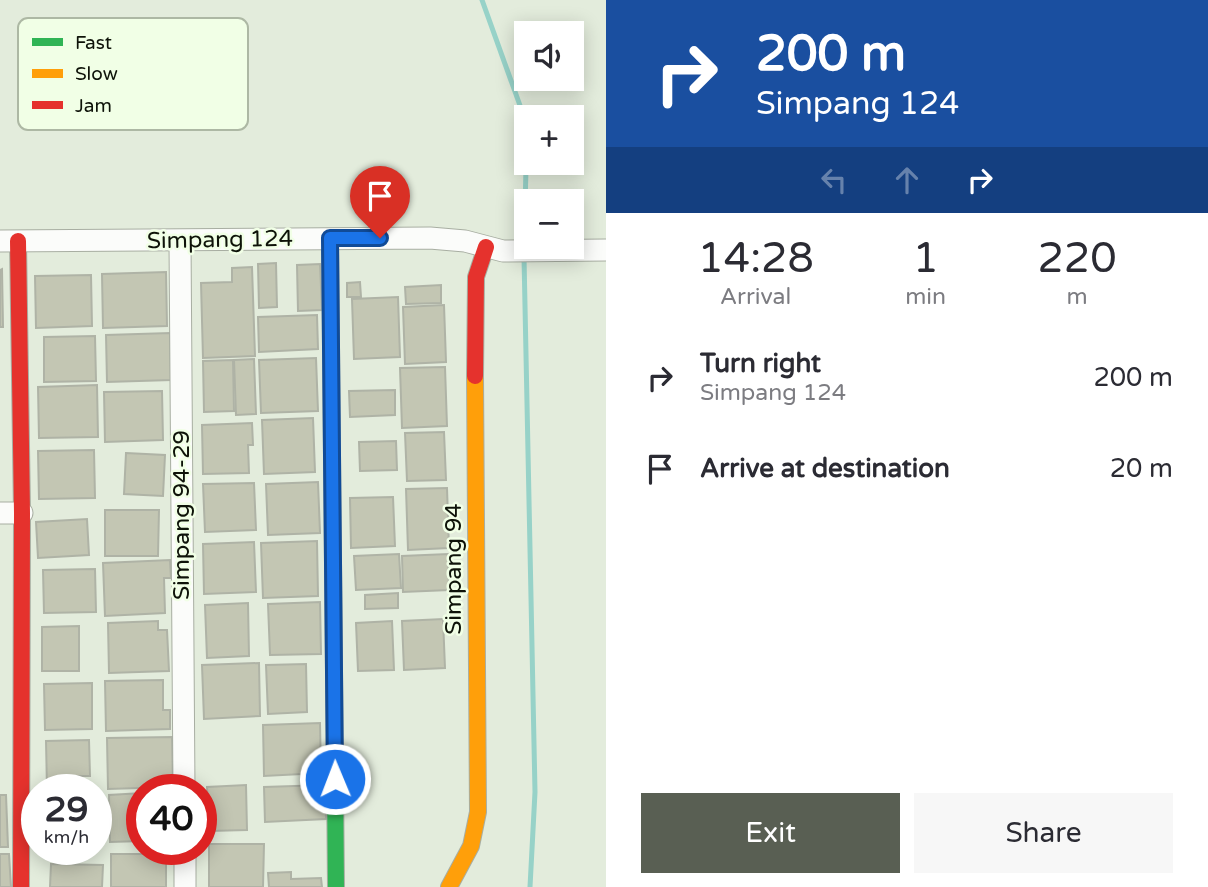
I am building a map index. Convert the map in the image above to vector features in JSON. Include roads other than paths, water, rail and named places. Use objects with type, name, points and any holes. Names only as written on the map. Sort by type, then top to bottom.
[{"type":"street","points":[[330,238],[336,887]]},
{"type":"street","name":"Simpang 124","points":[[9,241],[430,238],[465,241],[495,249],[537,252],[606,250]]},
{"type":"street","points":[[9,241],[22,513],[22,774]]},
{"type":"street","name":"Simpang 94-29","points":[[180,241],[184,774]]},
{"type":"street","name":"Simpang 94","points":[[449,887],[471,846],[478,812],[475,297],[476,277],[495,249]]},
{"type":"street","points":[[0,513],[22,513]]},
{"type":"street","points":[[0,783],[21,783]]},
{"type":"street","points":[[22,865],[22,887]]},
{"type":"street","points":[[185,865],[185,887]]},
{"type":"waterway","points":[[482,0],[520,105]]},
{"type":"waterway","points":[[525,189],[526,175]]},
{"type":"waterway","points":[[524,259],[535,792],[530,887]]}]
